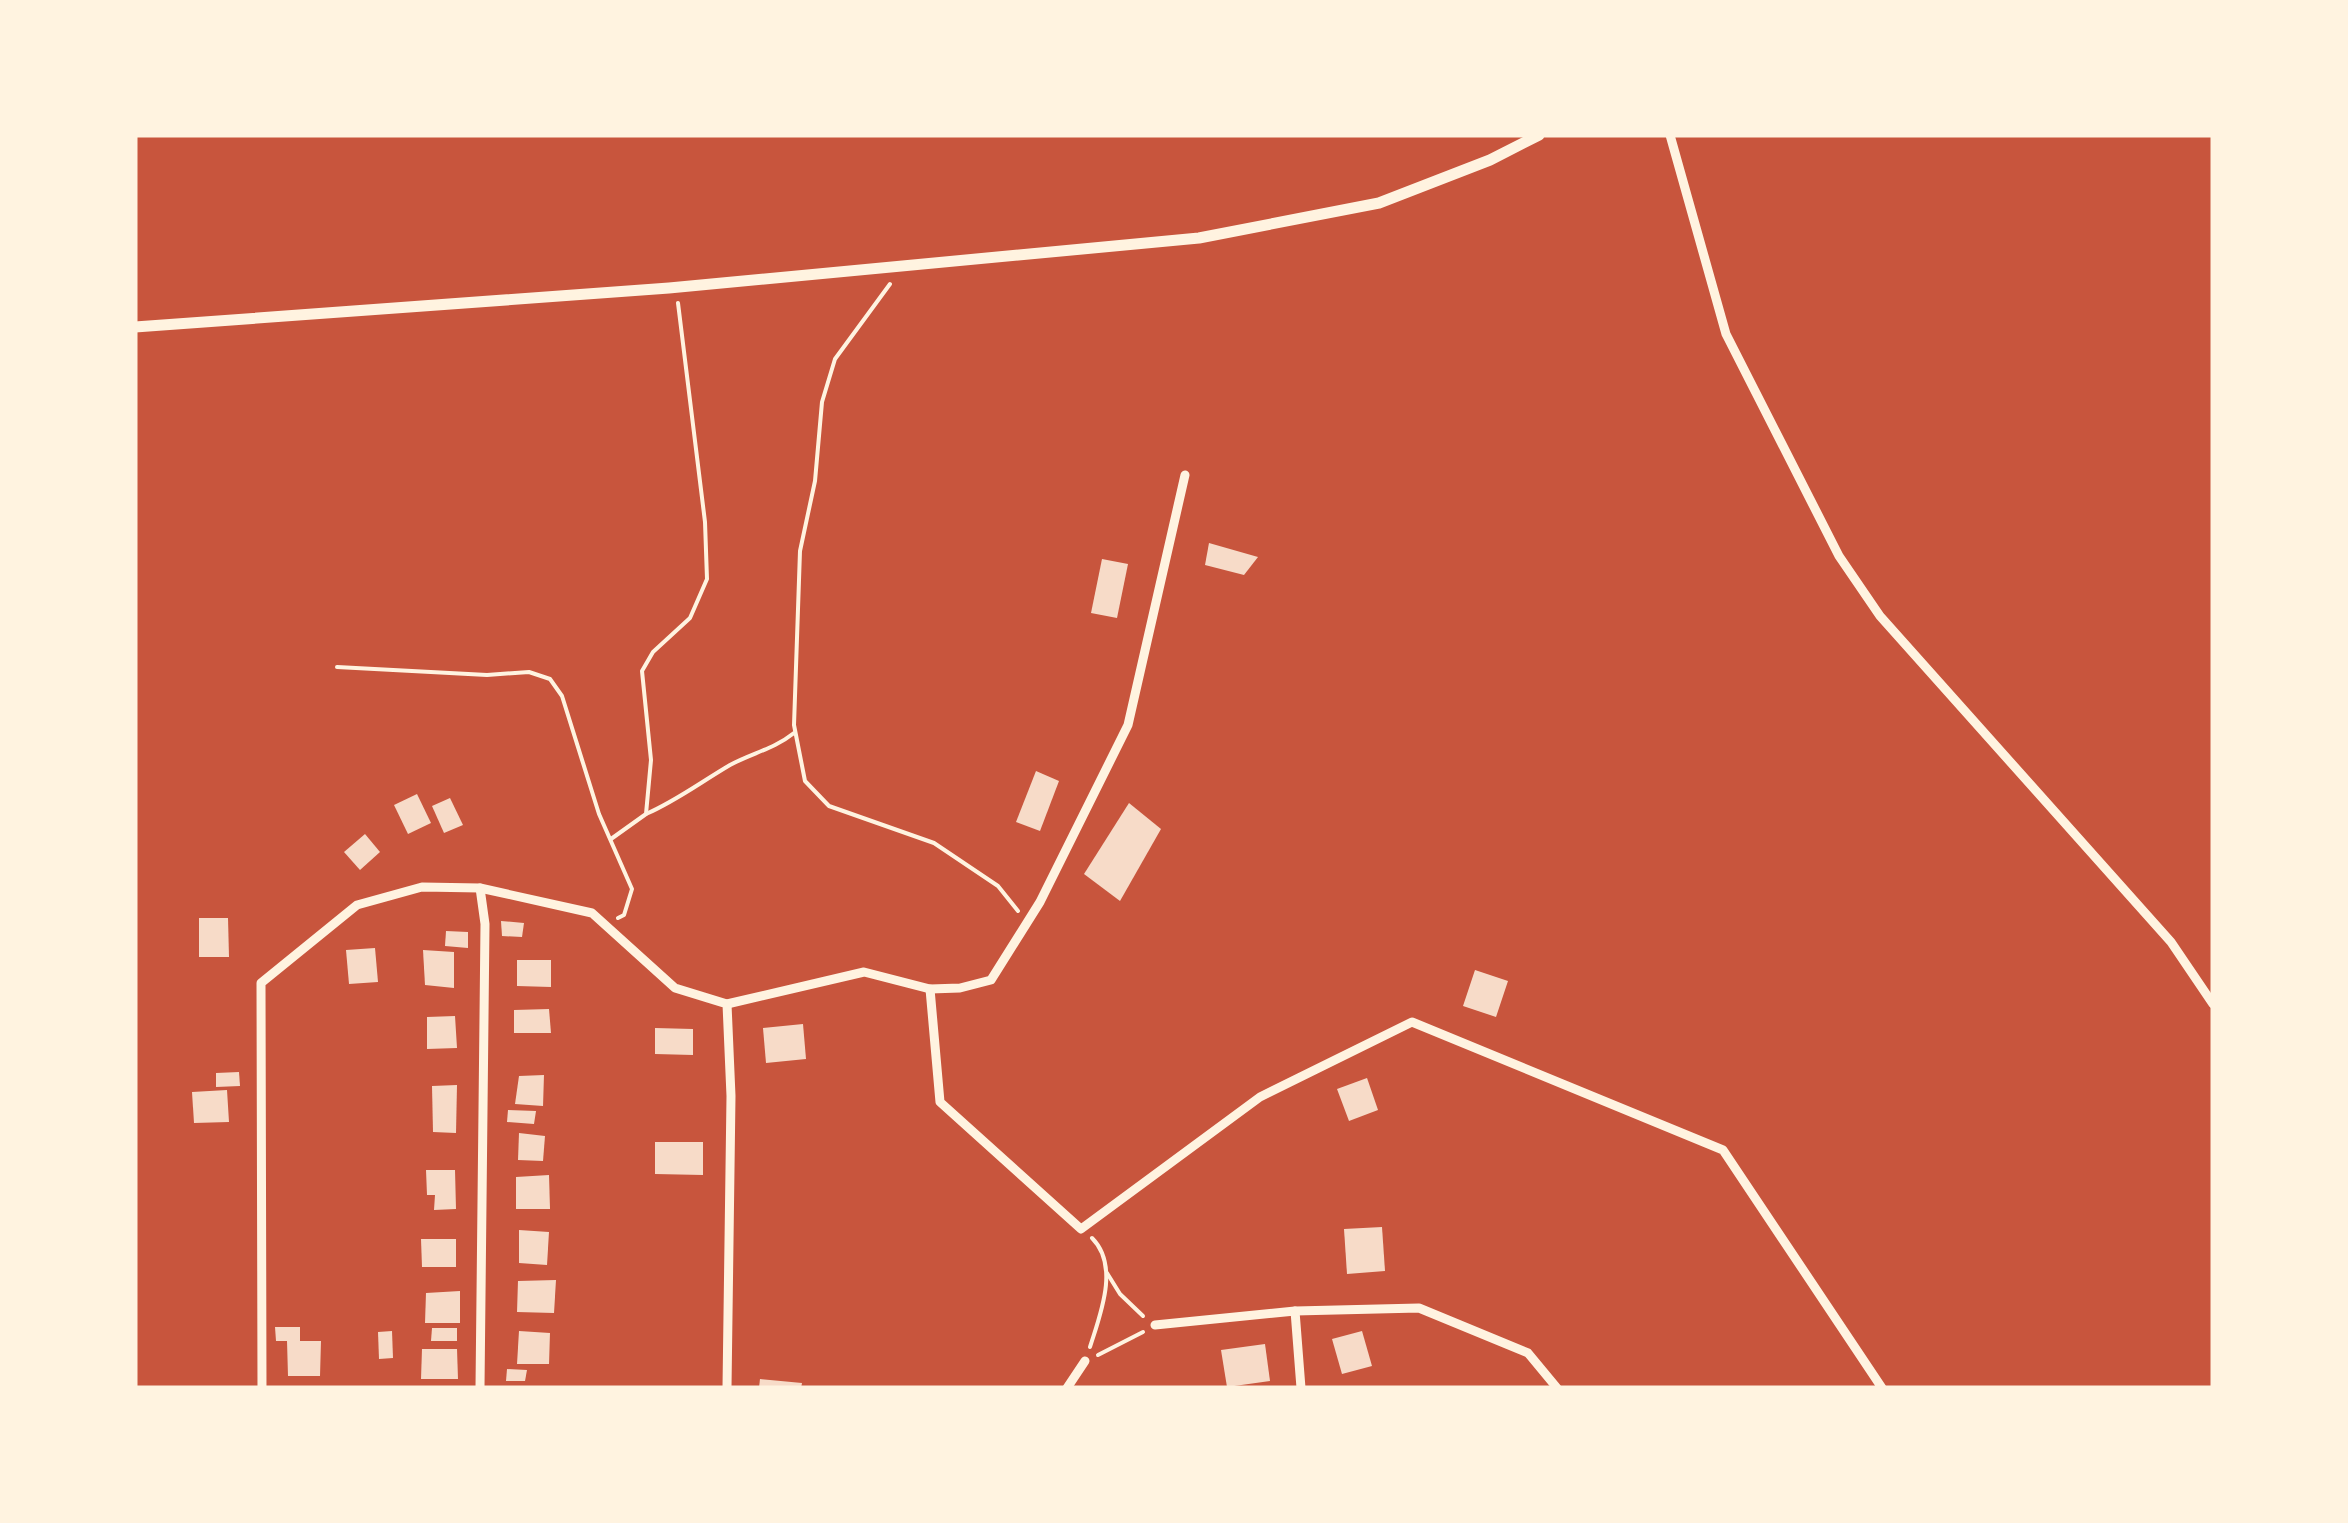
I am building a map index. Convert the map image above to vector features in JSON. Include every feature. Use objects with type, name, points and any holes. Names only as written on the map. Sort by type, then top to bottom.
[{"type":"street","points":[[135,327],[676,288],[1199,238],[1379,203],[1490,160],[1538,135]]},
{"type":"street","points":[[1670,135],[1726,334],[1839,556],[1880,616],[2171,942],[2213,1004]]},
{"type":"street","points":[[262,1388],[262,983],[357,904],[422,887],[480,888],[592,913],[675,988],[727,1004],[864,972],[930,989],[960,988],[991,980],[1027,923],[1128,726],[1185,475]]},
{"type":"street","points":[[480,888],[485,943],[480,1388]]},
{"type":"street","points":[[930,989],[940,1102],[1081,1229],[1260,1097],[1412,1022],[1723,1150],[1882,1388]]},
{"type":"street","points":[[727,1004],[731,1096],[727,1388]]},
{"type":"street","points":[[1156,1325],[1296,1311],[1419,1308],[1528,1353],[1557,1388]]},
{"type":"street","points":[[1296,1311],[1300,1388]]},
{"type":"street","points":[[1067,1388],[1085,1361]]},
{"type":"path","points":[[903,266],[835,359],[822,402],[814,480],[800,551],[796,732],[805,781],[829,806],[934,843],[998,886],[1027,923]]},
{"type":"path","points":[[646,814],[651,760],[642,671],[653,652],[690,618],[707,579],[705,522],[676,288]]},
{"type":"path","points":[[337,667],[487,675],[529,672],[550,679],[562,696],[599,814],[632,890],[624,914],[604,924]]},
{"type":"path","points":[[611,839],[732,764],[779,745],[796,732]]},
{"type":"path","points":[[1081,1229],[1097,1242],[1107,1273],[1120,1294],[1156,1325],[1085,1361]]},
{"type":"path","points":[[1085,1361],[1102,1310],[1107,1273]]},
{"type":"building","points":[[1209,543],[1258,557],[1244,575],[1205,565]]},
{"type":"building","points":[[1102,559],[1128,564],[1117,618],[1091,613]]},
{"type":"building","points":[[1036,771],[1059,781],[1040,831],[1016,822]]},
{"type":"building","points":[[417,794],[431,823],[408,834],[394,805]]},
{"type":"building","points":[[450,798],[463,825],[444,833],[432,806]]},
{"type":"building","points":[[1129,803],[1161,829],[1120,901],[1084,874]]},
{"type":"building","points":[[365,834],[380,852],[360,870],[344,852]]},
{"type":"building","points":[[199,918],[228,918],[229,957],[199,957]]},
{"type":"building","points":[[501,921],[524,923],[522,937],[502,936]]},
{"type":"building","points":[[446,931],[468,932],[468,948],[445,946]]},
{"type":"building","points":[[375,948],[378,982],[349,984],[346,950]]},
{"type":"building","points":[[423,950],[454,952],[454,988],[425,985]]},
{"type":"building","points":[[517,960],[551,960],[551,987],[517,986]]},
{"type":"building","points":[[1475,970],[1508,981],[1496,1017],[1463,1006]]},
{"type":"building","points":[[549,1009],[551,1033],[514,1033],[514,1010]]},
{"type":"building","points":[[455,1016],[457,1048],[427,1049],[427,1017]]},
{"type":"building","points":[[803,1024],[806,1059],[766,1063],[763,1028]]},
{"type":"building","points":[[655,1028],[693,1029],[693,1055],[655,1054]]},
{"type":"building","points":[[239,1072],[240,1086],[216,1087],[216,1073]]},
{"type":"building","points":[[544,1075],[543,1106],[515,1104],[519,1076]]},
{"type":"building","points":[[1367,1078],[1378,1110],[1349,1121],[1337,1089]]},
{"type":"building","points":[[457,1085],[456,1133],[433,1132],[432,1086]]},
{"type":"building","points":[[227,1090],[229,1122],[194,1123],[192,1092]]},
{"type":"building","points":[[508,1110],[536,1111],[534,1124],[507,1122]]},
{"type":"building","points":[[519,1133],[545,1136],[543,1161],[518,1160]]},
{"type":"building","points":[[655,1142],[703,1142],[703,1175],[655,1174]]},
{"type":"building","points":[[426,1170],[455,1170],[456,1209],[434,1210],[435,1195],[427,1195]]},
{"type":"building","points":[[549,1175],[550,1209],[516,1209],[516,1177]]},
{"type":"building","points":[[1382,1227],[1385,1271],[1347,1274],[1344,1229]]},
{"type":"building","points":[[519,1230],[549,1232],[547,1265],[519,1263]]},
{"type":"building","points":[[421,1239],[456,1239],[456,1267],[422,1267]]},
{"type":"building","points":[[556,1280],[554,1313],[517,1312],[518,1281]]},
{"type":"building","points":[[460,1291],[460,1323],[425,1323],[426,1293]]},
{"type":"building","points":[[275,1327],[300,1327],[300,1341],[321,1341],[320,1376],[288,1376],[287,1341],[276,1341]]},
{"type":"building","points":[[432,1328],[457,1328],[457,1341],[431,1341]]},
{"type":"building","points":[[392,1331],[393,1358],[379,1359],[378,1332]]},
{"type":"building","points":[[519,1331],[550,1333],[549,1364],[517,1364]]},
{"type":"building","points":[[1362,1331],[1372,1366],[1342,1374],[1332,1339]]},
{"type":"building","points":[[1265,1344],[1270,1381],[1227,1387],[1221,1350]]},
{"type":"building","points":[[422,1349],[457,1349],[458,1379],[421,1379]]},
{"type":"building","points":[[507,1369],[527,1370],[525,1381],[506,1381]]},
{"type":"building","points":[[760,1379],[802,1383],[801,1388],[759,1388]]}]
